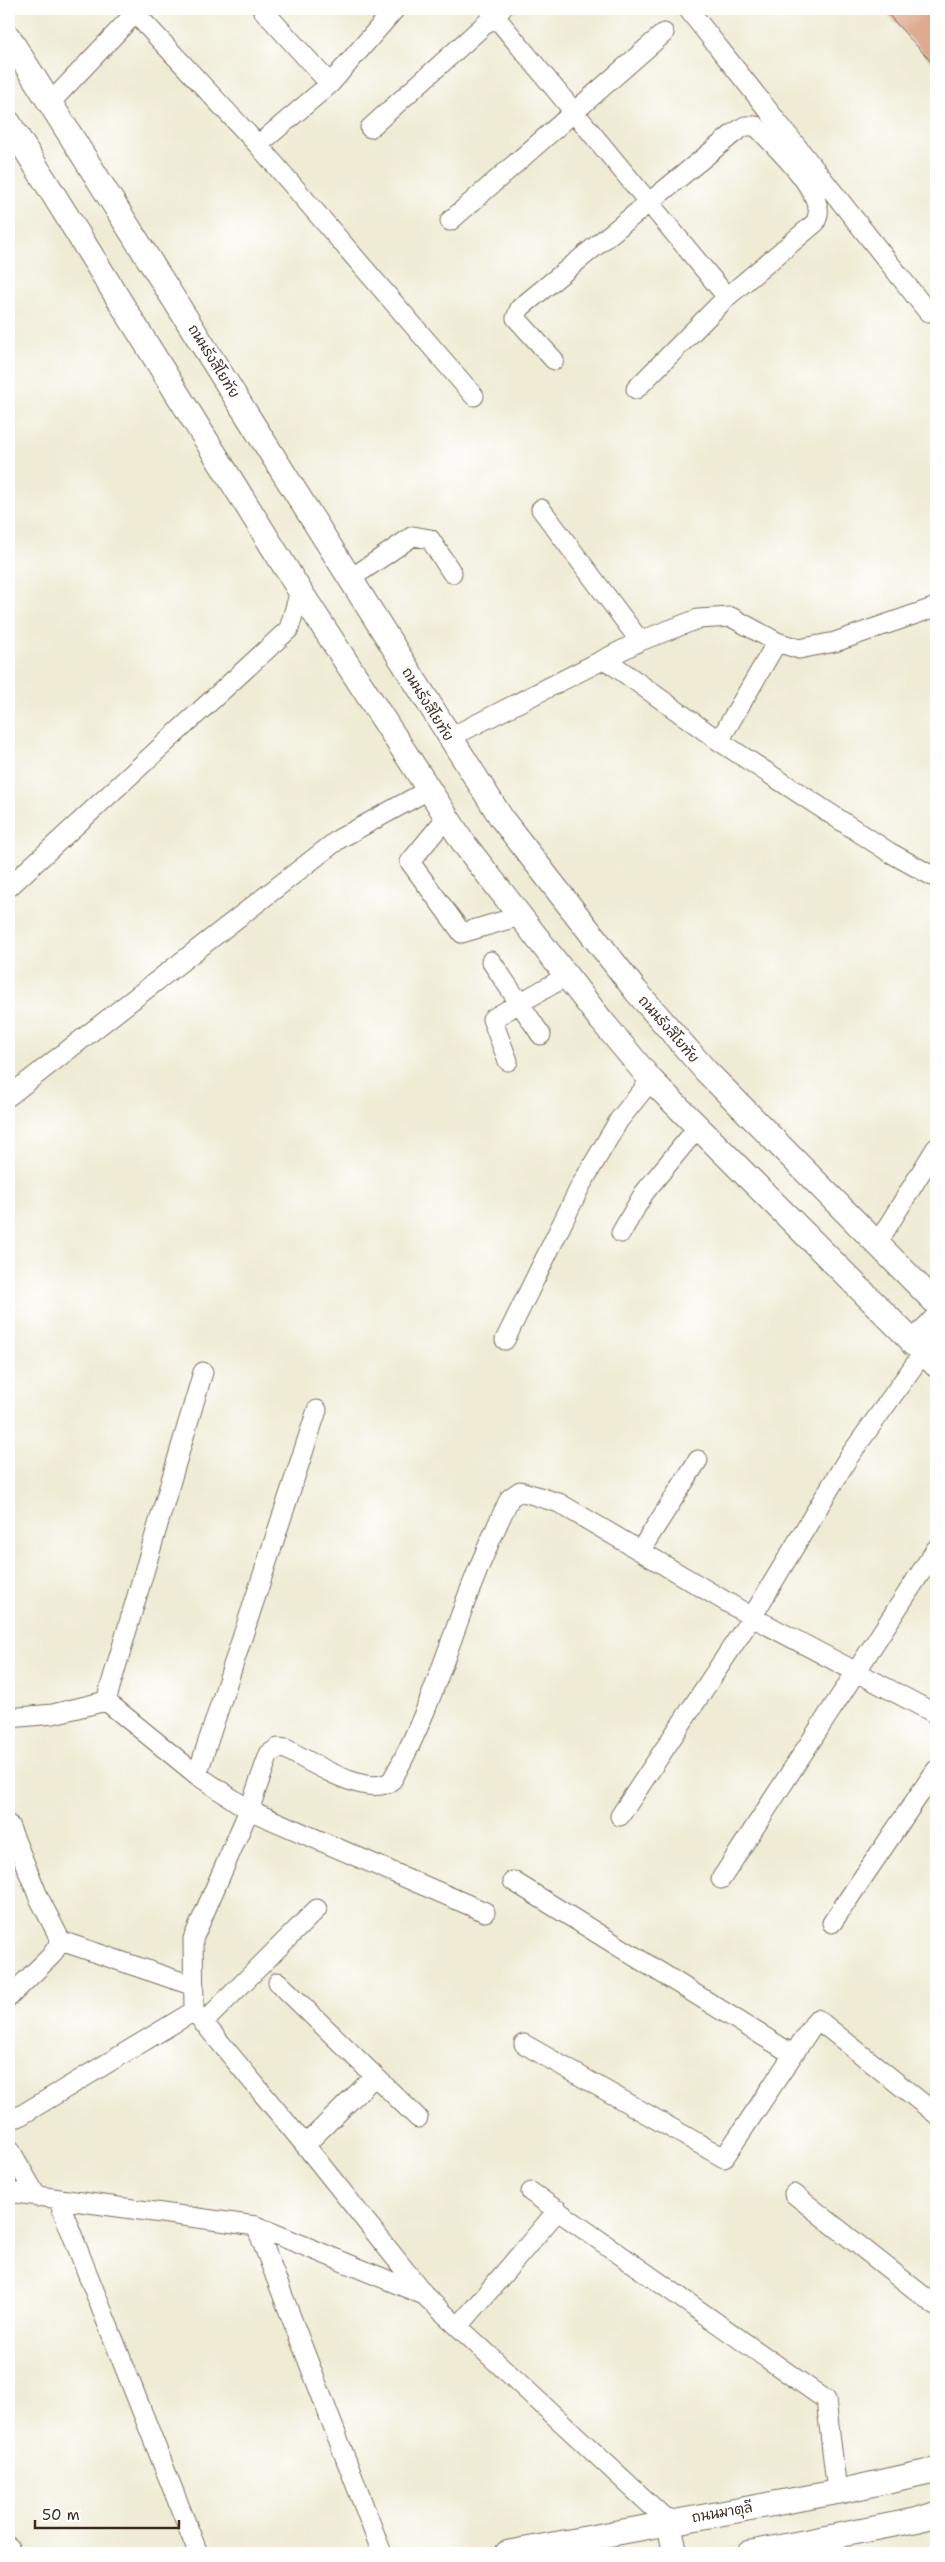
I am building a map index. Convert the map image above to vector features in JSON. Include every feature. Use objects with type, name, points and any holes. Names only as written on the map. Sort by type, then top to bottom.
[{"type":"main road","name":"ถนนรังสิโยทัย","points":[[9,38],[449,738],[502,819],[642,998],[706,1071],[878,1242],[936,1303]]},
{"type":"main road","points":[[10,126],[300,591],[465,845],[520,916],[651,1080],[924,1354],[936,1319]]},
{"type":"main road","name":"ถนนมาตุลี","points":[[507,2553],[837,2492],[936,2470]]},
{"type":"main road","points":[[757,2552],[936,2514]]},
{"type":"main road","points":[[669,2522],[675,2553]]},
{"type":"street","points":[[262,9],[330,84]]},
{"type":"street","points":[[258,145],[330,84],[395,9]]},
{"type":"street","points":[[688,9],[928,312],[936,305]]},
{"type":"street","points":[[50,103],[137,11],[258,145],[474,396]]},
{"type":"street","points":[[370,128],[495,11],[575,113],[650,201],[727,297]]},
{"type":"street","points":[[450,221],[664,33]]},
{"type":"street","points":[[554,360],[516,318],[520,308],[734,133],[750,124],[756,126],[793,167],[814,196],[819,210],[816,223],[727,297],[636,389]]},
{"type":"street","points":[[541,509],[640,641]]},
{"type":"street","points":[[350,579],[413,536],[430,539],[452,573]]},
{"type":"street","points":[[9,887],[289,629],[300,591]]},
{"type":"street","points":[[449,738],[640,641],[698,619],[731,617],[777,642],[798,648],[835,642],[936,607]]},
{"type":"street","points":[[719,740],[777,642]]},
{"type":"street","points":[[605,659],[719,740],[889,852],[936,878]]},
{"type":"street","points":[[9,1096],[339,838],[430,789]]},
{"type":"street","points":[[447,817],[410,862],[456,925],[462,933],[520,916]]},
{"type":"street","points":[[491,962],[541,1035]]},
{"type":"street","points":[[508,1061],[492,1020],[567,976]]},
{"type":"street","points":[[505,1340],[581,1185],[619,1120],[651,1080]]},
{"type":"street","points":[[621,1233],[644,1193],[698,1127]]},
{"type":"street","points":[[878,1242],[936,1148]]},
{"type":"street","points":[[620,1816],[752,1617],[848,1458],[924,1354]]},
{"type":"street","points":[[106,1701],[203,1372]]},
{"type":"street","points":[[197,1775],[317,1410]]},
{"type":"street","points":[[640,1552],[698,1460]]},
{"type":"street","points":[[669,2522],[424,2295],[305,2145],[199,2017],[194,1986],[193,1939],[249,1810],[269,1754],[278,1748],[286,1749],[341,1777],[374,1787],[387,1785],[392,1780],[434,1693],[457,1624],[493,1532],[510,1498],[514,1493],[520,1491],[559,1503],[752,1617],[936,1714]]},
{"type":"street","points":[[721,1879],[936,1549]]},
{"type":"street","points":[[9,1718],[53,1714],[106,1701]]},
{"type":"street","points":[[106,1701],[197,1775],[249,1810],[485,1912]]},
{"type":"street","points":[[832,1924],[936,1770]]},
{"type":"street","points":[[9,1826],[39,1898],[61,1941],[194,1986]]},
{"type":"street","points":[[513,1882],[792,2054]]},
{"type":"street","points":[[18,2117],[199,2017],[317,1909]]},
{"type":"street","points":[[9,1997],[51,1956],[61,1941]]},
{"type":"street","points":[[278,1982],[418,2118]]},
{"type":"street","points":[[524,2044],[724,2158],[817,2019],[936,2114]]},
{"type":"street","points":[[305,2145],[374,2076]]},
{"type":"street","points":[[9,2148],[38,2197]]},
{"type":"street","points":[[9,2192],[256,2226],[424,2295]]},
{"type":"street","points":[[531,2192],[826,2400],[837,2492]]},
{"type":"street","points":[[794,2194],[936,2306]]},
{"type":"street","points":[[58,2199],[198,2553]]},
{"type":"street","points":[[459,2326],[558,2210]]},
{"type":"street","points":[[256,2226],[382,2553]]},
{"type":"street","points":[[9,2547],[12,2553]]},
{"type":"building","points":[[883,9],[936,9],[936,67]]}]
